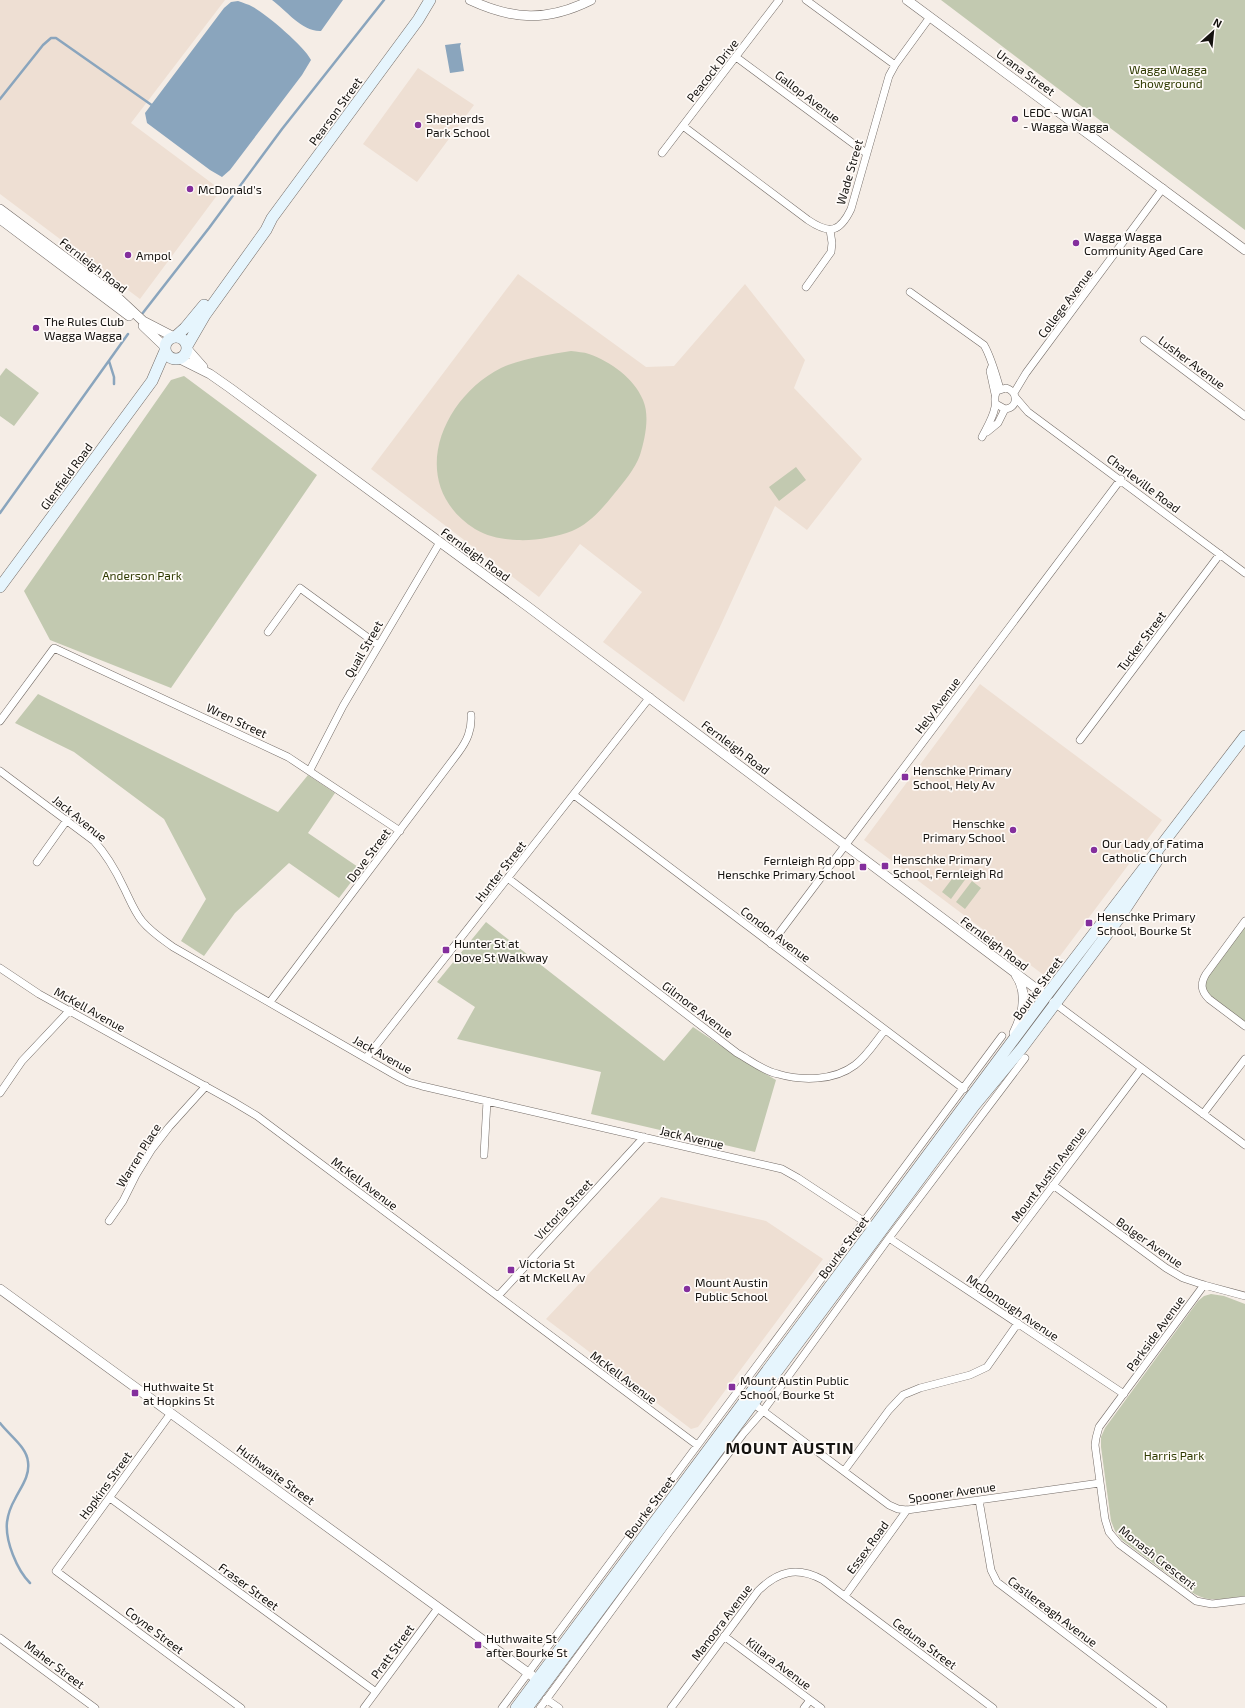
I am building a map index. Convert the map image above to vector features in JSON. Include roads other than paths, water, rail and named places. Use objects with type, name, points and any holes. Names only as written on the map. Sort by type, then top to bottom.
[{"type":"main road","name":"Pearson Street","points":[[188,348],[205,315],[266,230],[272,218],[418,20],[430,0]]},
{"type":"main road","name":"Pearson Street","points":[[418,20],[437,0]]},
{"type":"main road","name":"Pearson Street","points":[[175,337],[193,319],[262,227],[272,218]]},
{"type":"main road","points":[[175,337],[183,339],[188,348],[184,357],[178,360],[169,358],[165,349],[168,340],[175,337]]},
{"type":"main road","name":"Glenfield Road","points":[[0,587],[152,381],[165,349]]},
{"type":"main road","name":"Glenfield Road","points":[[152,381],[178,360]]},
{"type":"main road","name":"Bourke Street","points":[[881,1232],[993,1068],[1144,866],[1194,804],[1245,736]]},
{"type":"main road","name":"Bourke Street","points":[[516,1708],[540,1682],[750,1401],[881,1232],[974,1106],[1022,1048],[1120,917],[1194,804]]},
{"type":"main road","name":"Bourke Street","points":[[527,1708],[540,1682]]},
{"type":"street","points":[[470,0],[504,14],[528,16],[551,14],[579,6],[591,0]]},
{"type":"street","points":[[476,0],[484,6]]},
{"type":"street","name":"Peacock Drive","points":[[662,153],[779,0]]},
{"type":"street","points":[[806,0],[895,65]]},
{"type":"street","name":"Urana Street","points":[[907,0],[1245,250]]},
{"type":"street","name":"Wade Street","points":[[830,230],[838,227],[845,220],[858,187],[886,84],[895,65],[930,17]]},
{"type":"street","name":"Gallop Avenue","points":[[736,57],[866,153]]},
{"type":"street","points":[[684,126],[819,228],[830,230],[832,243],[831,252],[806,288]]},
{"type":"street","name":"College Avenue","points":[[996,404],[992,419],[982,437],[998,423],[1008,408],[1014,405],[1015,395],[1026,373],[1163,188]]},
{"type":"street","name":"Fernleigh Road","points":[[0,209],[114,294],[143,321],[175,337]]},
{"type":"street","name":"Fernleigh Road","points":[[0,219],[147,329],[165,349]]},
{"type":"street","points":[[910,292],[984,345],[992,366],[990,370],[1001,390],[996,404]]},
{"type":"street","name":"Lusher Avenue","points":[[1144,340],[1245,416]]},
{"type":"street","name":"Fernleigh Road","points":[[188,348],[210,374]]},
{"type":"street","name":"Fernleigh Road","points":[[178,360],[210,374],[440,542],[650,697],[1245,1145]]},
{"type":"street","name":"College Avenue","points":[[1001,390],[1026,373]]},
{"type":"street","name":"Charleville Road","points":[[1001,390],[1015,395],[1028,412],[1245,573]]},
{"type":"street","name":"Charleville Road","points":[[996,404],[1028,412]]},
{"type":"street","name":"Hely Avenue","points":[[771,944],[1120,479]]},
{"type":"street","name":"Quail Street","points":[[310,770],[343,706],[440,542]]},
{"type":"street","name":"Tucker Street","points":[[1080,740],[1220,554]]},
{"type":"street","points":[[268,632],[300,588],[378,645]]},
{"type":"street","name":"Wren Street","points":[[0,721],[54,648],[272,748],[310,770],[400,831]]},
{"type":"street","name":"Hunter Street","points":[[367,1058],[509,879],[650,697]]},
{"type":"street","name":"Dove Street","points":[[270,1002],[464,745],[470,729],[470,715]]},
{"type":"street","name":"Jack Avenue","points":[[0,771],[67,820],[94,841],[105,852],[133,907],[156,935],[173,947],[408,1082],[782,1169],[881,1232]]},
{"type":"street","name":"Condon Avenue","points":[[574,795],[964,1089]]},
{"type":"street","points":[[37,862],[67,820]]},
{"type":"street","name":"Gilmore Avenue","points":[[509,879],[737,1053],[777,1074],[814,1078],[844,1072],[865,1056],[885,1030]]},
{"type":"street","points":[[1245,922],[1206,974],[1202,981],[1202,988],[1204,994],[1209,999],[1245,1026]]},
{"type":"street","name":"McKell Avenue","points":[[0,968],[39,994],[206,1086],[257,1116],[697,1446]]},
{"type":"street","points":[[993,1068],[1012,1038],[1024,1005],[1023,991],[1018,977],[1014,972]]},
{"type":"street","points":[[0,1093],[22,1061],[70,1010]]},
{"type":"street","name":"Bourke Street","points":[[502,1708],[1002,1036]]},
{"type":"street","name":"Bourke Street","points":[[540,1708],[743,1434],[763,1411],[881,1232],[983,1113],[1025,1058]]},
{"type":"street","points":[[1203,1114],[1245,1059]]},
{"type":"street","name":"Mount Austin Avenue","points":[[972,1293],[1141,1068]]},
{"type":"street","name":"Warren Place","points":[[109,1221],[123,1201],[136,1175],[152,1149],[168,1126],[206,1086]]},
{"type":"street","points":[[484,1155],[487,1101]]},
{"type":"street","points":[[974,1106],[983,1113]]},
{"type":"street","name":"Victoria Street","points":[[498,1296],[644,1137]]},
{"type":"street","name":"Bolger Avenue","points":[[1053,1185],[1166,1268],[1183,1278],[1245,1296]]},
{"type":"street","name":"McDonough Avenue","points":[[881,1232],[1124,1394]]},
{"type":"street","name":"Parkside Avenue","points":[[1124,1394],[1204,1285]]},
{"type":"street","name":"Huthwaite Street","points":[[0,1289],[540,1682]]},
{"type":"street","points":[[844,1471],[889,1410],[903,1395],[920,1388],[970,1375],[987,1367],[1018,1323]]},
{"type":"street","name":"Monash Crescent","points":[[1124,1394],[1103,1421],[1096,1438],[1106,1526],[1112,1536],[1120,1544],[1196,1601],[1212,1604],[1245,1600]]},
{"type":"street","name":"Spooner Avenue","points":[[750,1401],[889,1505],[898,1509],[907,1510],[1100,1483]]},
{"type":"street","name":"Hopkins Street","points":[[56,1571],[171,1413]]},
{"type":"street","name":"Fraser Street","points":[[110,1498],[376,1692]]},
{"type":"street","name":"Castlereagh Avenue","points":[[979,1500],[991,1570],[1002,1588],[1163,1708]]},
{"type":"street","name":"Essex Road","points":[[845,1596],[907,1510]]},
{"type":"street","name":"Coyne Street","points":[[56,1571],[241,1708]]},
{"type":"street","name":"Manoora Avenue","points":[[671,1708],[758,1591],[767,1582],[777,1576],[800,1572],[812,1575],[845,1596]]},
{"type":"street","name":"Ceduna Street","points":[[845,1596],[993,1708]]},
{"type":"street","name":"Pratt Street","points":[[364,1708],[438,1608]]},
{"type":"street","name":"Killara Avenue","points":[[724,1636],[821,1708]]},
{"type":"street","name":"Maher Street","points":[[0,1638],[95,1708]]},
{"type":"street","points":[[546,1699],[559,1708]]},
{"type":"street","points":[[804,1708],[810,1700]]},
{"type":"water","points":[[272,0],[343,0],[321,31],[307,28],[295,20]]},
{"type":"water","points":[[238,1],[253,7],[276,24],[301,47],[311,60],[302,75],[230,170],[222,177],[210,170],[147,123],[145,113],[224,8],[231,2]]},
{"type":"water","points":[[461,43],[460,46],[464,71],[450,73],[445,45]]},
{"type":"waterway","points":[[142,314],[209,228],[282,129],[384,0]]},
{"type":"waterway","points":[[0,99],[43,45],[51,38],[56,38],[153,106]]},
{"type":"waterway","points":[[0,513],[128,334]]},
{"type":"waterway","points":[[109,361],[114,377],[114,384]]},
{"type":"waterway","points":[[0,1423],[21,1446],[28,1462],[28,1472],[9,1513],[7,1530],[10,1546],[16,1563],[30,1583]]},
{"type":"place","name":"LEDC - WGA1 - Wagga Wagga","points":[[1015,119]]},
{"type":"place","name":"Shepherds Park School","points":[[418,125]]},
{"type":"place","name":"McDonald's","points":[[190,189]]},
{"type":"place","name":"Wagga Wagga Community Aged Care","points":[[1076,243]]},
{"type":"place","name":"Ampol","points":[[128,255]]},
{"type":"place","name":"The Rules Club Wagga Wagga","points":[[36,328]]},
{"type":"place","name":"Henschke Primary School, Hely Av","points":[[905,777]]},
{"type":"place","name":"Henschke Primary School","points":[[1013,830]]},
{"type":"place","name":"Our Lady of Fatima Catholic Church","points":[[1094,850]]},
{"type":"place","name":"Henschke Primary School, Fernleigh Rd","points":[[885,866]]},
{"type":"place","name":"Fernleigh Rd opp Henschke Primary School","points":[[863,867]]},
{"type":"place","name":"Henschke Primary School, Bourke St","points":[[1089,923]]},
{"type":"place","name":"Hunter St at Dove St Walkway","points":[[446,950]]},
{"type":"place","name":"Victoria St at McKell Av","points":[[511,1270]]},
{"type":"place","name":"Mount Austin Public School","points":[[687,1289]]},
{"type":"place","name":"Mount Austin Public School, Bourke St","points":[[732,1387]]},
{"type":"place","name":"Huthwaite St at Hopkins St","points":[[135,1393]]},
{"type":"place","name":"Huthwaite St after Bourke St","points":[[478,1645]]},
{"type":"district","name":"MOUNT AUSTIN","points":[[790,1447]]},
{"type":"park label","name":"Wagga Wagga Showground","points":[[1168,76]]},
{"type":"park label","name":"Anderson Park","points":[[142,575]]},
{"type":"park label","name":"Harris Park","points":[[1174,1455]]}]
